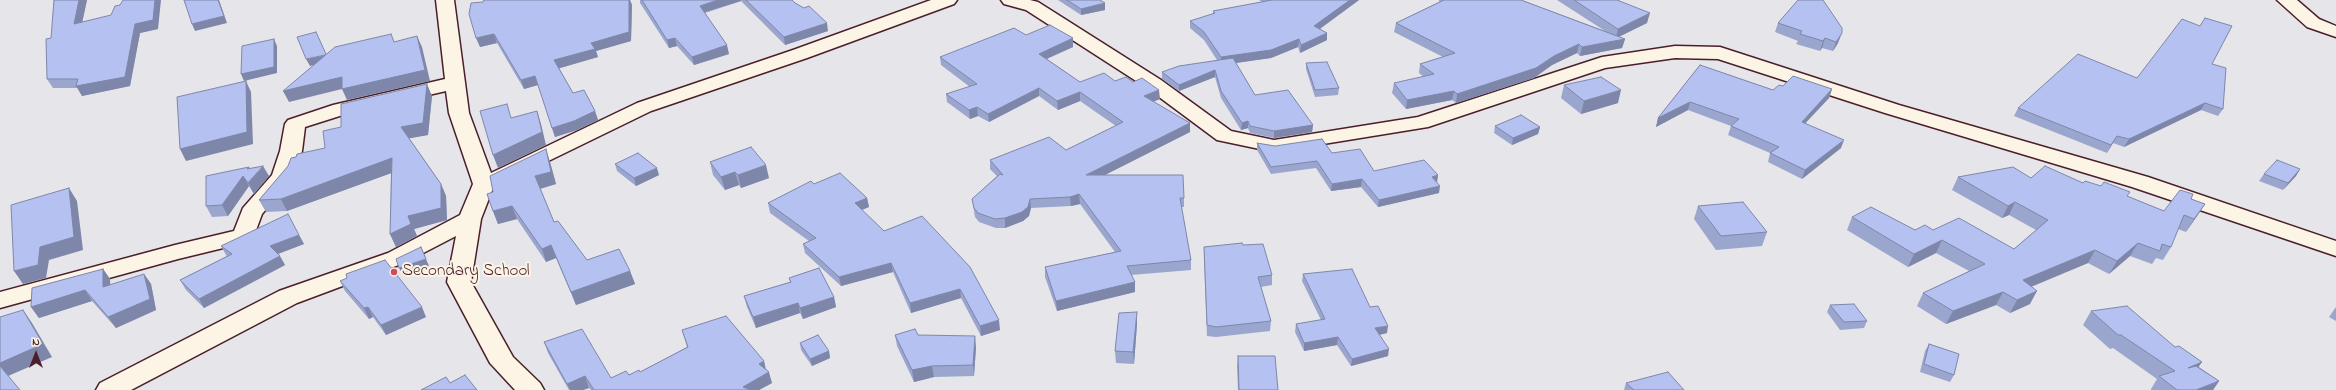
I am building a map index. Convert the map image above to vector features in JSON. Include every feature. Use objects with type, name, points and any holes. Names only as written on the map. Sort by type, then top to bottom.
[{"type":"street","points":[[445,0],[458,113],[484,184],[470,219],[459,282],[503,363],[531,390]]},
{"type":"street","points":[[484,184],[644,107],[800,54],[948,0]]},
{"type":"street","points":[[1010,0],[1032,6],[1154,84],[1224,136],[1274,146],[1420,123],[1602,63],[1675,52],[1720,53],[1892,108],[2140,182],[2336,249]]},
{"type":"street","points":[[2286,0],[2313,23],[2336,32]]},
{"type":"street","points":[[0,300],[175,252],[244,236],[251,213],[282,177],[291,151],[295,124],[340,109],[455,82]]},
{"type":"street","points":[[109,390],[288,297],[396,258],[470,219]]},
{"type":"building","points":[[54,0],[79,0],[74,24],[111,15],[115,6],[120,5],[123,0],[155,0],[153,20],[135,24],[125,77],[76,86],[78,79],[47,79],[46,39],[51,38]]},
{"type":"building","points":[[184,0],[218,0],[224,16],[192,24]]},
{"type":"building","points":[[484,0],[629,0],[629,32],[591,43],[595,49],[554,60],[573,93],[584,90],[595,111],[574,121],[552,128],[535,76],[521,80],[494,34],[476,38],[469,14],[471,3],[483,2]]},
{"type":"building","points":[[642,0],[718,0],[700,6],[727,45],[692,57],[675,38],[667,40]]},
{"type":"building","points":[[746,0],[792,0],[804,8],[809,6],[827,23],[784,37]]},
{"type":"building","points":[[1067,0],[1100,0],[1105,3],[1081,9]]},
{"type":"building","points":[[1272,0],[1350,0],[1314,26],[1327,33],[1301,45],[1299,39],[1271,50],[1221,57],[1204,32],[1190,21],[1215,13],[1213,11]]},
{"type":"building","points":[[1444,0],[1521,0],[1625,39],[1582,47],[1579,44],[1554,56],[1536,68],[1457,94],[1454,91],[1407,100],[1394,83],[1434,74],[1420,64],[1455,53],[1396,23]]},
{"type":"building","points":[[1574,0],[1617,0],[1650,13],[1618,29]]},
{"type":"building","points":[[1798,0],[1823,0],[1842,28],[1842,33],[1836,42],[1825,38],[1823,41],[1800,34],[1802,31],[1778,23]]},
{"type":"building","points":[[2205,18],[2232,26],[2212,64],[2226,68],[2223,109],[2205,103],[2129,139],[2117,136],[2111,145],[2018,108],[2078,54],[2137,78],[2182,19],[2200,26]]},
{"type":"building","points":[[1050,25],[1073,38],[1039,54],[1080,82],[1104,73],[1115,81],[1126,77],[1133,82],[1142,78],[1159,90],[1144,96],[1190,123],[1086,175],[1183,175],[1184,198],[1180,198],[1191,260],[1127,266],[1135,282],[1056,301],[1045,267],[1121,251],[1079,194],[1070,197],[1030,199],[1028,207],[1022,212],[1005,218],[995,219],[978,213],[974,208],[972,199],[1000,174],[1003,175],[990,160],[1049,137],[1066,150],[1123,122],[1080,92],[1057,101],[1039,88],[988,114],[977,107],[969,110],[946,94],[977,84],[940,57],[1014,28],[1026,35]]},
{"type":"building","points":[[316,32],[326,54],[306,59],[297,37]]},
{"type":"building","points":[[391,34],[394,42],[417,36],[425,70],[342,89],[342,77],[283,91],[335,47]]},
{"type":"building","points":[[274,39],[274,67],[241,74],[242,46]]},
{"type":"building","points":[[1233,58],[1255,95],[1288,90],[1313,125],[1274,131],[1250,126],[1248,121],[1242,123],[1221,91],[1215,70],[1179,85],[1162,72],[1179,66]]},
{"type":"building","points":[[1327,62],[1339,88],[1315,90],[1306,63]]},
{"type":"building","points":[[1700,65],[1773,90],[1779,85],[1783,86],[1793,76],[1832,89],[1802,122],[1844,140],[1805,170],[1770,153],[1779,147],[1731,126],[1739,119],[1690,102],[1658,118]]},
{"type":"building","points":[[1601,77],[1621,90],[1584,101],[1564,85]]},
{"type":"building","points":[[246,81],[247,132],[180,149],[177,97]]},
{"type":"building","points":[[427,84],[423,123],[401,127],[441,184],[441,208],[408,216],[411,224],[390,234],[392,158],[281,199],[259,200],[288,166],[291,158],[296,157],[297,154],[325,148],[323,131],[341,127],[341,104]]},
{"type":"building","points":[[507,104],[511,118],[537,111],[542,132],[493,155],[480,111]]},
{"type":"building","points":[[1521,115],[1540,127],[1513,138],[1495,126]]},
{"type":"building","points":[[1322,139],[1332,153],[1360,149],[1374,171],[1424,160],[1438,175],[1432,177],[1440,186],[1379,200],[1362,179],[1332,184],[1317,161],[1271,167],[1257,143],[1275,146]]},
{"type":"building","points":[[751,147],[766,165],[738,175],[735,172],[721,177],[710,162]]},
{"type":"building","points":[[546,149],[551,172],[535,176],[554,222],[558,221],[587,260],[619,249],[630,271],[571,292],[551,245],[542,249],[512,206],[493,211],[487,194],[493,192],[490,176]]},
{"type":"building","points":[[638,153],[657,168],[634,178],[615,164]]},
{"type":"building","points":[[2277,160],[2300,169],[2288,183],[2264,174]]},
{"type":"building","points":[[263,166],[248,183],[243,176],[222,205],[206,206],[206,176],[249,167],[247,169]]},
{"type":"building","points":[[2045,166],[2083,183],[2085,181],[2101,186],[2104,182],[2130,192],[2127,196],[2164,211],[2180,190],[2193,194],[2191,199],[2205,204],[2194,219],[2184,215],[2171,247],[2162,244],[2160,251],[2138,243],[2117,261],[2095,250],[2023,280],[2037,291],[2017,300],[2003,292],[1953,311],[1923,293],[1985,264],[1942,240],[1914,254],[1852,217],[1871,207],[1915,230],[1925,225],[1933,230],[1959,218],[2014,249],[2048,220],[2015,202],[2008,206],[1958,177],[2013,167],[2031,178]]},
{"type":"building","points":[[840,173],[867,198],[855,203],[884,231],[922,216],[970,267],[999,320],[980,326],[960,289],[910,303],[891,263],[839,277],[803,244],[816,238],[768,203],[811,181],[814,184]]},
{"type":"building","points":[[69,188],[74,237],[40,247],[38,265],[14,271],[11,205]]},
{"type":"building","points":[[1743,202],[1767,232],[1721,236],[1698,206]]},
{"type":"building","points":[[288,214],[299,235],[270,246],[280,256],[199,299],[180,280],[232,254],[221,246]]},
{"type":"building","points":[[1242,243],[1243,245],[1263,244],[1272,275],[1258,277],[1271,321],[1216,327],[1207,325],[1204,247]]},
{"type":"building","points":[[421,247],[426,259],[399,268],[396,259]]},
{"type":"building","points":[[385,260],[422,307],[381,325],[368,307],[364,308],[340,281],[347,278],[346,274]]},
{"type":"building","points":[[819,268],[834,297],[800,308],[798,303],[753,317],[744,296],[791,282],[789,278]]},
{"type":"building","points":[[103,269],[103,287],[144,274],[150,299],[108,317],[85,290],[31,307],[32,288]]},
{"type":"building","points":[[1352,269],[1370,307],[1378,306],[1388,326],[1375,328],[1389,349],[1352,359],[1338,337],[1304,343],[1296,324],[1325,319],[1303,274]]},
{"type":"building","points":[[1854,304],[1867,321],[1844,322],[1830,305]]},
{"type":"building","points":[[2127,306],[2175,347],[2179,346],[2202,362],[2188,368],[2196,366],[2219,381],[2196,390],[2177,390],[2159,376],[2175,371],[2121,335],[2118,335],[2091,311]]},
{"type":"building","points":[[23,310],[43,344],[0,363],[0,317]]},
{"type":"building","points":[[1137,312],[1133,352],[1115,351],[1119,313]]},
{"type":"building","points":[[726,316],[764,361],[759,364],[769,372],[743,387],[751,390],[594,390],[585,376],[567,384],[544,342],[582,329],[611,378],[626,371],[629,375],[639,370],[640,372],[688,347],[682,330]]},
{"type":"building","points":[[915,329],[918,335],[975,336],[973,365],[932,366],[912,370],[895,335]]},
{"type":"building","points":[[818,335],[829,351],[810,359],[800,343]]},
{"type":"building","points":[[1929,344],[1959,354],[1954,375],[1924,364]]},
{"type":"building","points":[[1238,356],[1275,356],[1278,390],[1239,390]]},
{"type":"building","points":[[0,366],[20,390],[0,390]]},
{"type":"building","points":[[1668,372],[1684,390],[1634,390],[1626,383]]},
{"type":"building","points":[[465,375],[477,390],[421,390],[446,377],[450,383]]},
{"type":"place","name":"Secondary School","points":[[394,272]]}]
